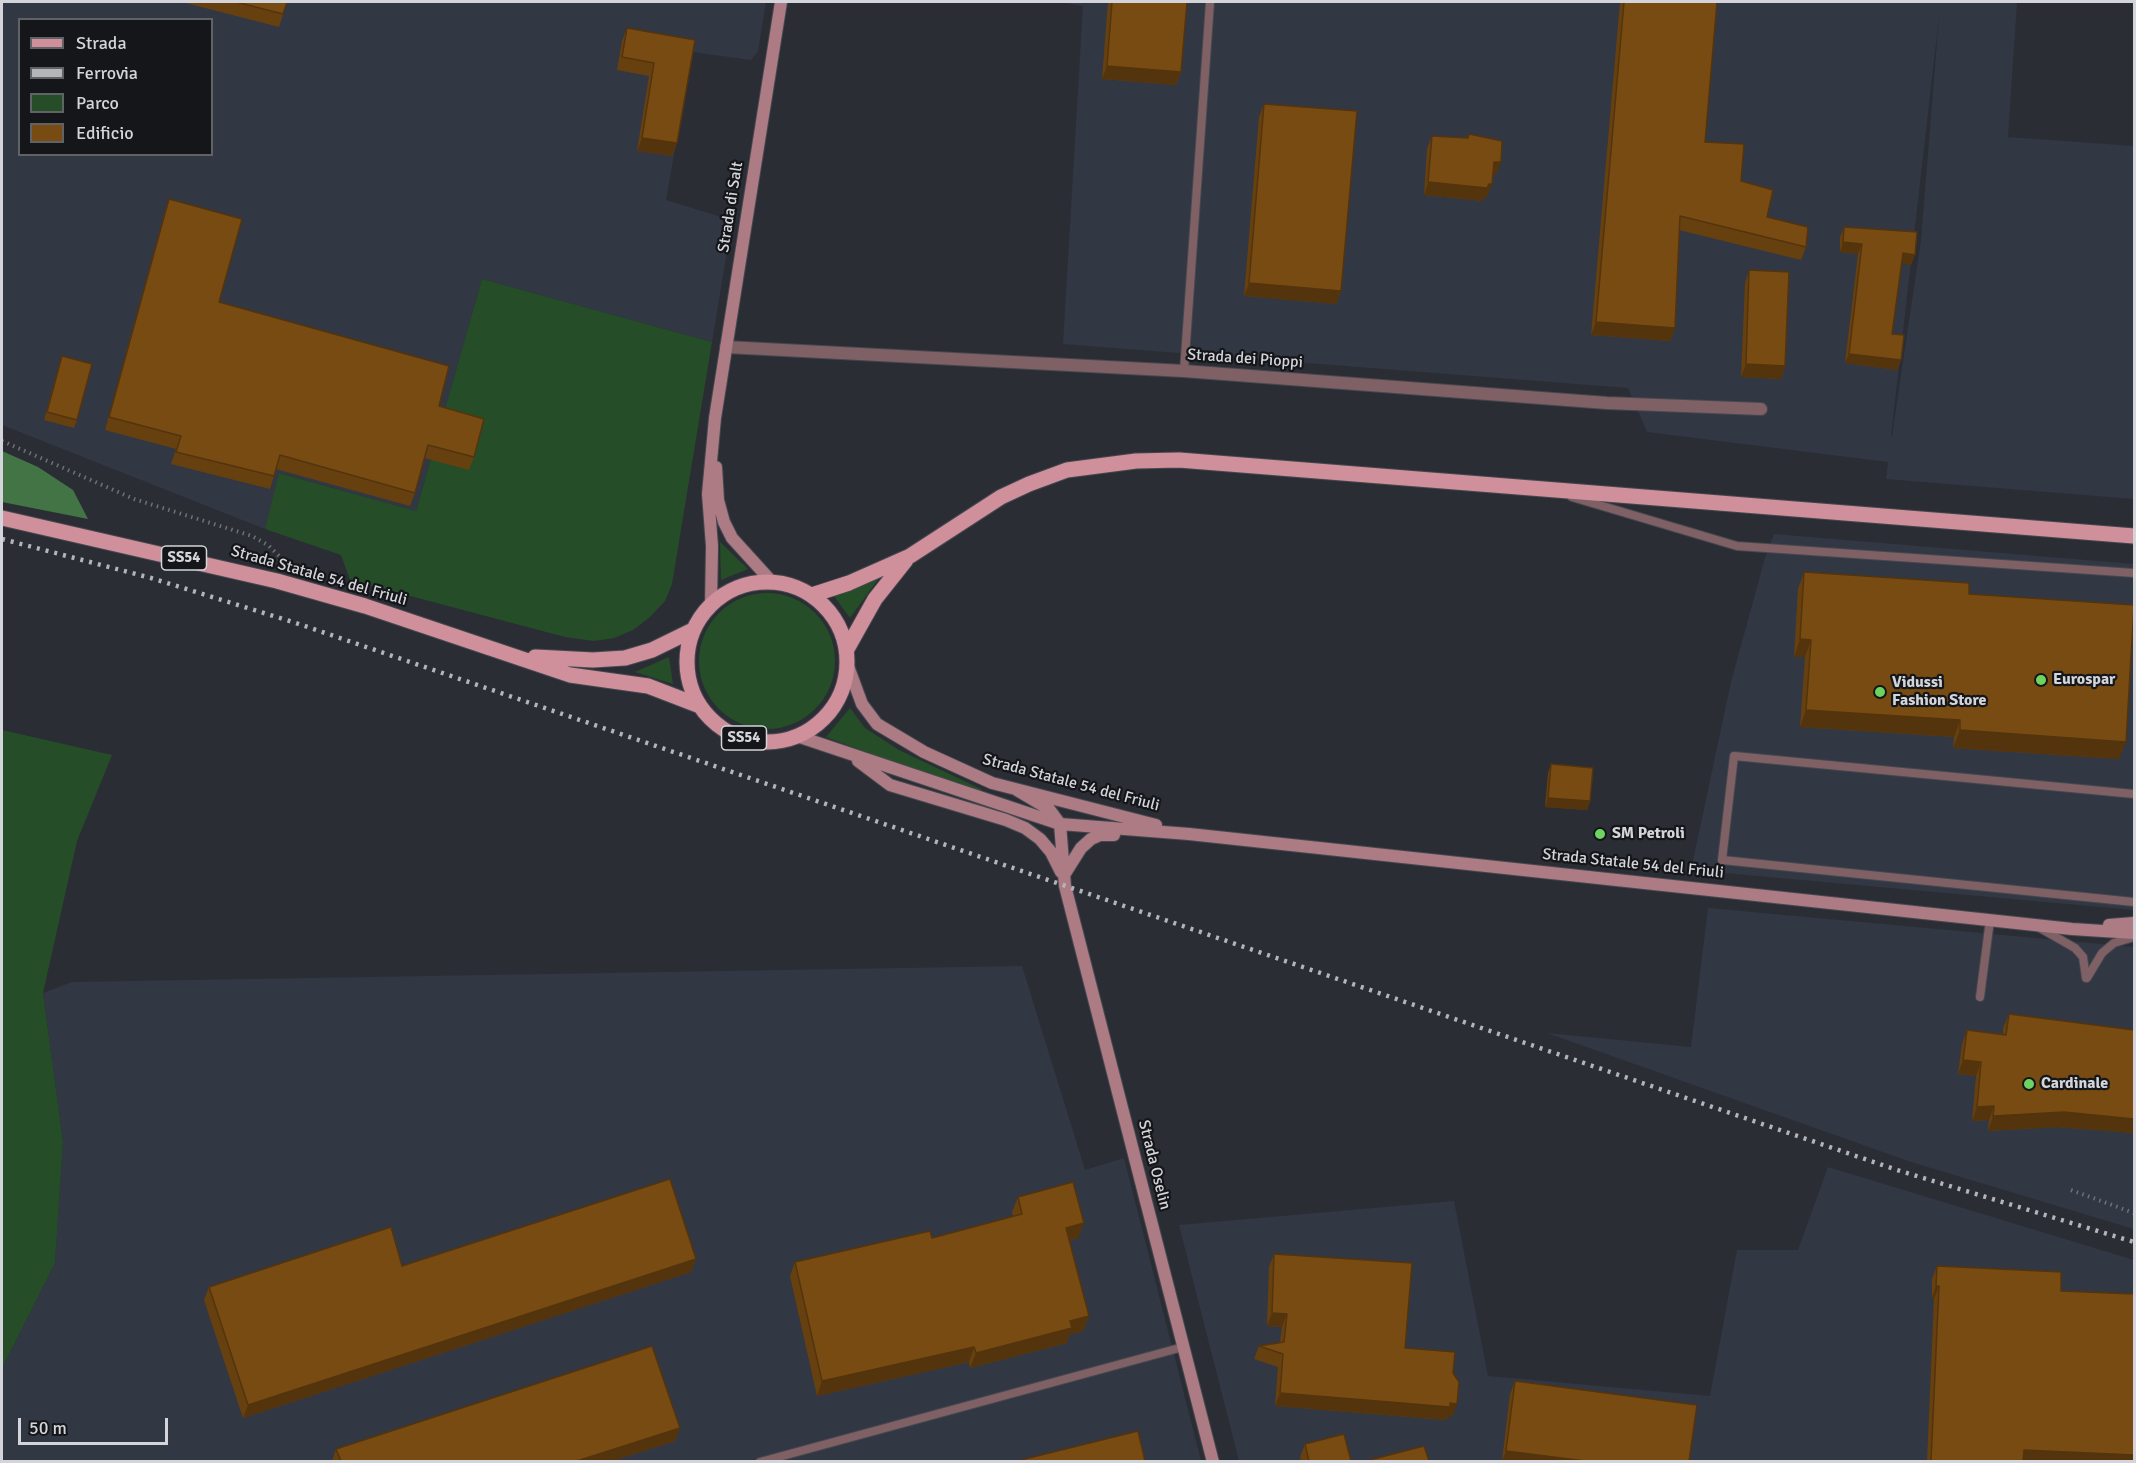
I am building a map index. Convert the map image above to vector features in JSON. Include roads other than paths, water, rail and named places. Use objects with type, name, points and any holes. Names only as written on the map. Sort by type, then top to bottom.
[{"type":"main road","points":[[812,595],[849,583],[910,556],[1001,497],[1029,484],[1067,470],[1136,460],[1179,460],[1554,492],[2134,536]]},
{"type":"main road","name":"Strada Statale 54 del Friuli","points":[[2,518],[277,581],[365,606],[570,675],[648,686],[700,706],[725,730],[747,739],[765,742],[797,736],[809,730],[830,712],[843,691],[848,666],[847,649],[832,614],[812,595],[798,588],[772,582],[736,588],[711,605],[693,630],[687,665],[689,680],[700,706]]},
{"type":"main road","points":[[847,649],[875,599],[910,556]]},
{"type":"main road","name":"Strada Statale 54 del Friuli","points":[[518,656],[593,660],[625,658],[652,650],[693,630]]},
{"type":"street","name":"Strada di Salt","points":[[715,418],[781,2]]},
{"type":"street","name":"Strada dei Pioppi","points":[[726,347],[1184,371],[1607,403],[1761,409]]},
{"type":"street","points":[[715,418],[718,500],[724,522],[732,538],[772,582]]},
{"type":"street","points":[[711,605],[712,546],[708,494],[715,418]]},
{"type":"street","name":"Strada Statale 54 del Friuli","points":[[848,666],[862,704],[877,724],[961,770],[1017,790],[1189,834]]},
{"type":"street","name":"Strada Statale 54 del Friuli","points":[[797,736],[1060,824],[1189,834],[2072,929],[2134,933]]},
{"type":"street","name":"Strada Statale 54 del Friuli","points":[[847,753],[890,785],[1006,820],[1025,828],[1040,839],[1051,852],[1063,876]]},
{"type":"street","points":[[1017,790],[1044,805],[1056,816],[1060,824],[1063,876]]},
{"type":"street","name":"Strada Statale 54 del Friuli","points":[[1063,876],[1081,848],[1100,835],[1189,834]]},
{"type":"street","name":"Strada Oselin","points":[[1063,876],[1213,1461]]},
{"type":"street","name":"Strada Statale 54 del Friuli","points":[[2072,929],[2134,923]]},
{"type":"lane","points":[[1184,371],[1210,2]]},
{"type":"lane","points":[[1554,492],[1737,546],[2134,573]]},
{"type":"lane","points":[[2134,794],[1734,756],[1722,860],[2134,902]]},
{"type":"lane","points":[[1980,997],[1990,920]]},
{"type":"lane","points":[[2032,924],[2075,948],[2084,957],[2086,978],[2102,953],[2114,943],[2134,938]]},
{"type":"lane","points":[[760,1461],[1183,1347]]},
{"type":"railway","points":[[2,539],[151,578],[296,623],[1897,1170],[2134,1242]]},
{"type":"place","name":"Eurospar","points":[[2041,680]]},
{"type":"place","name":"Vidussi Fashion Store","points":[[1880,692]]},
{"type":"place","name":"SM Petroli","points":[[1600,834]]},
{"type":"place","name":"Cardinale","points":[[2029,1084]]}]
